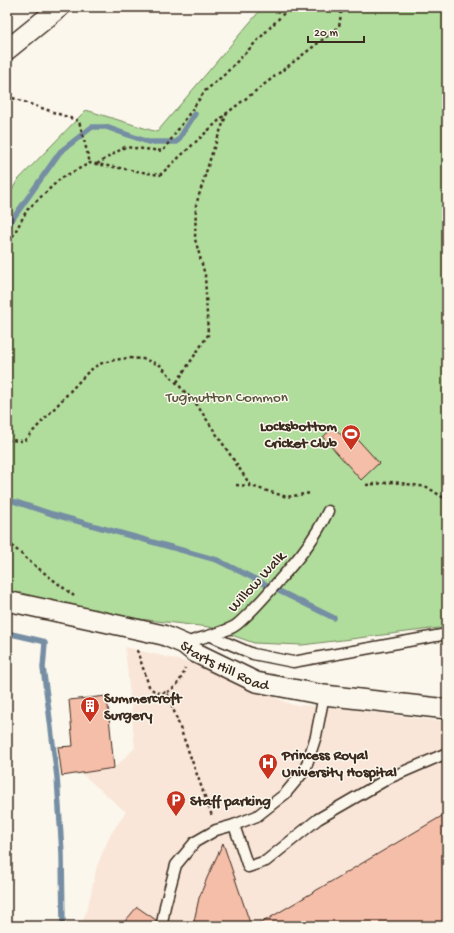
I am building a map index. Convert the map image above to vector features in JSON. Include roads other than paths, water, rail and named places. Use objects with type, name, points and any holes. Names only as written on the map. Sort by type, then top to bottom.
[{"type":"street","points":[[7,50],[60,7]]},
{"type":"street","name":"Starts Hill Road","points":[[7,602],[163,635],[184,644],[194,652],[256,682],[324,695],[447,709]]},
{"type":"lane","name":"Willow Walk","points":[[184,644],[234,627],[255,608],[308,545],[321,526],[328,511]]},
{"type":"lane","points":[[211,636],[253,654],[293,662],[447,634]]},
{"type":"lane","points":[[162,924],[164,906],[176,865],[195,842],[216,830],[257,816],[286,794],[305,770],[316,736],[324,695]]},
{"type":"lane","points":[[234,825],[248,867],[266,861],[318,820],[389,778],[447,753]]},
{"type":"waterway","points":[[7,227],[60,152],[92,127],[106,127],[148,142],[177,142],[195,114]]},
{"type":"waterway","points":[[7,499],[52,514],[217,560],[267,585]]},
{"type":"waterway","points":[[277,590],[334,618]]},
{"type":"waterway","points":[[7,633],[45,643],[43,668],[57,777],[62,853],[63,926]]},
{"type":"place","name":"Locksbottom Cricket Club","points":[[351,451]]},
{"type":"place","name":"Summercroft Surgery","points":[[90,723]]},
{"type":"place","name":"Princess Royal University Hospital","points":[[268,780]]},
{"type":"place","name":"Staff parking","points":[[176,817]]},
{"type":"park label","name":"Tugmutton Common","points":[[227,396]]}]
